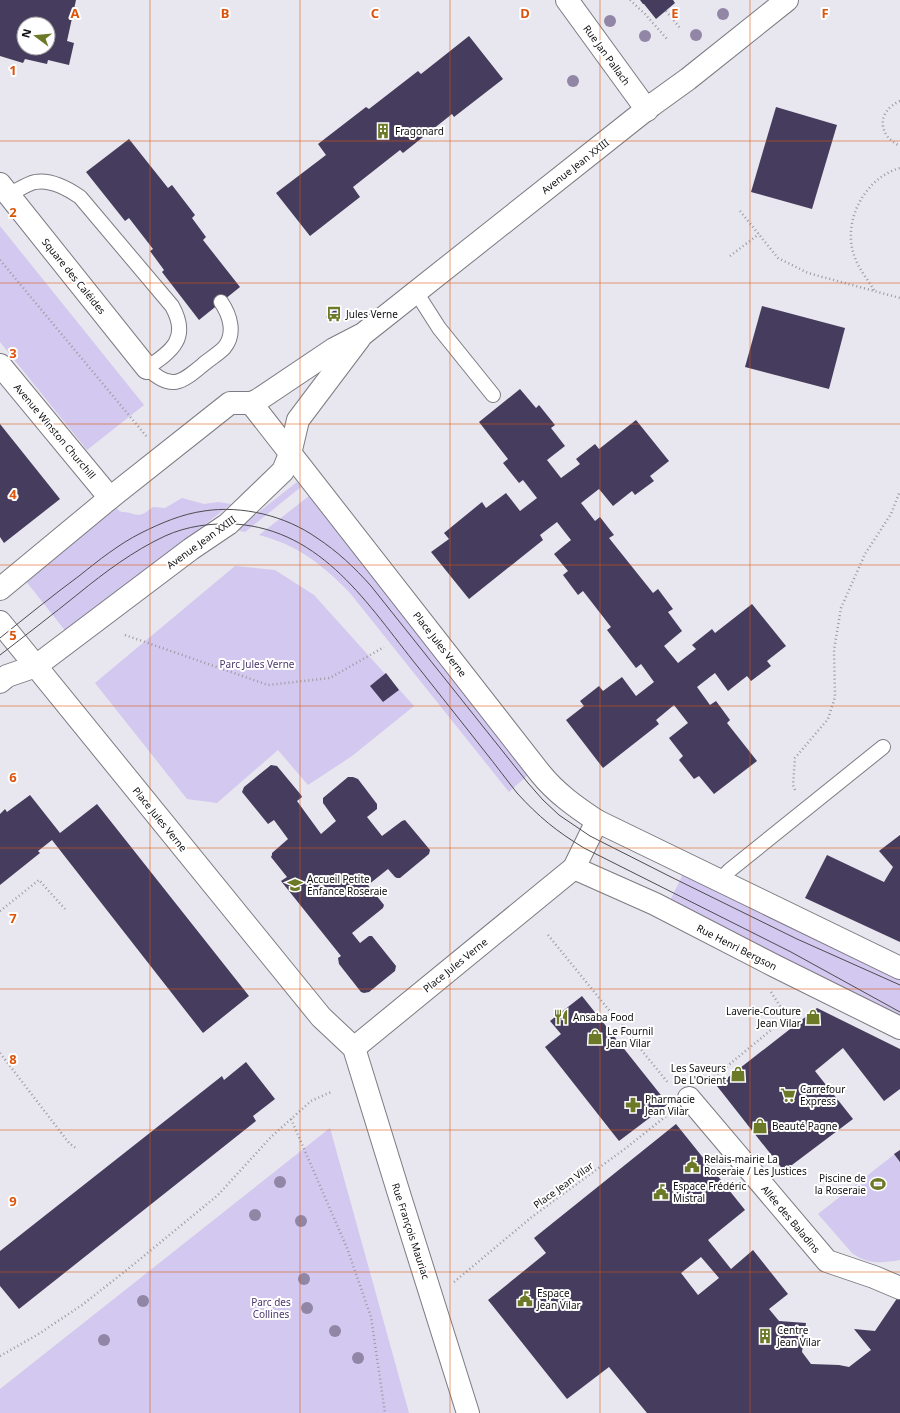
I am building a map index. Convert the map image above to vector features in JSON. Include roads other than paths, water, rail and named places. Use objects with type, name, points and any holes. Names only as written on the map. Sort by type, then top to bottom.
[{"type":"street","name":"Rue Jan Pallach","points":[[567,0],[647,110]]},
{"type":"street","name":"Avenue Jean XXIII","points":[[251,403],[334,349],[363,334],[787,0]]},
{"type":"street","name":"Square des Caléides","points":[[4,189],[147,368]]},
{"type":"street","name":"Avenue Jean XXIII","points":[[0,682],[7,676],[36,666],[191,549],[228,524],[283,471],[290,454],[298,420],[363,334]]},
{"type":"street","name":"Avenue Winston Churchill","points":[[0,365],[110,498]]},
{"type":"street","points":[[0,589],[163,455],[230,403],[251,403]]},
{"type":"street","name":"Place Jules Verne","points":[[0,622],[321,1018],[354,1048],[574,868],[598,821],[565,799],[551,787],[251,403]]},
{"type":"street","points":[[598,821],[900,968]]},
{"type":"street","name":"Rue Henri Bergson","points":[[574,868],[654,904],[900,1028]]},
{"type":"street","name":"Rue François Mauriac","points":[[354,1048],[468,1413]]},
{"type":"street","name":"Allée des Baladins","points":[[689,1098],[827,1261],[874,1277],[900,1288]]},
{"type":"lane","points":[[4,189],[34,182],[46,182],[59,185],[70,190],[80,197],[172,306],[177,315],[179,326],[178,336],[174,346],[165,356],[147,368],[156,377],[164,381],[174,382],[184,380],[224,347],[229,338],[231,327],[230,317],[221,302]]},
{"type":"lane","points":[[416,292],[439,328],[493,395]]},
{"type":"lane","points":[[719,881],[730,870],[882,747]]},
{"type":"tram line","points":[[0,638],[109,553],[133,537],[172,519],[188,514],[218,510],[248,511],[278,518],[305,530],[332,548],[365,579],[528,783],[559,815],[590,836],[669,876],[797,939],[900,985]]},
{"type":"tram line","points":[[0,655],[120,562],[165,536],[199,526],[235,524],[266,529],[294,540],[341,574],[361,596],[381,619],[517,793],[540,816],[556,829],[584,848],[791,952],[900,1012]]},
{"type":"place","name":"Fragonard","points":[[383,131]]},
{"type":"place","name":"Jules Verne","points":[[334,314]]},
{"type":"place","name":"Accueil Petite Enfance Roseraie","points":[[295,885]]},
{"type":"place","name":"Ansaba Food","points":[[561,1017]]},
{"type":"place","name":"Laverie-Couture Jean Vilar","points":[[813,1017]]},
{"type":"place","name":"Le Fournil Jean Vilar","points":[[595,1037]]},
{"type":"place","name":"Les Saveurs De L'Orient","points":[[738,1074]]},
{"type":"place","name":"Carrefour Express","points":[[788,1095]]},
{"type":"place","name":"Pharmacie Jean Vilar","points":[[633,1105]]},
{"type":"place","name":"Beauté Pagne","points":[[760,1126]]},
{"type":"place","name":"Relais-mairie La Roseraie / Les Justices","points":[[692,1165]]},
{"type":"place","name":"Piscine de la Roseraie","points":[[878,1184]]},
{"type":"place","name":"Espace Frédéric Mistral","points":[[661,1192]]},
{"type":"place","name":"Espace Jean Vilar","points":[[525,1299]]},
{"type":"place","name":"Centre Jean Vilar","points":[[765,1336]]},
{"type":"park label","name":"Parc Jules Verne","points":[[257,664]]},
{"type":"park label","name":"Parc des Collines","points":[[271,1308]]}]
